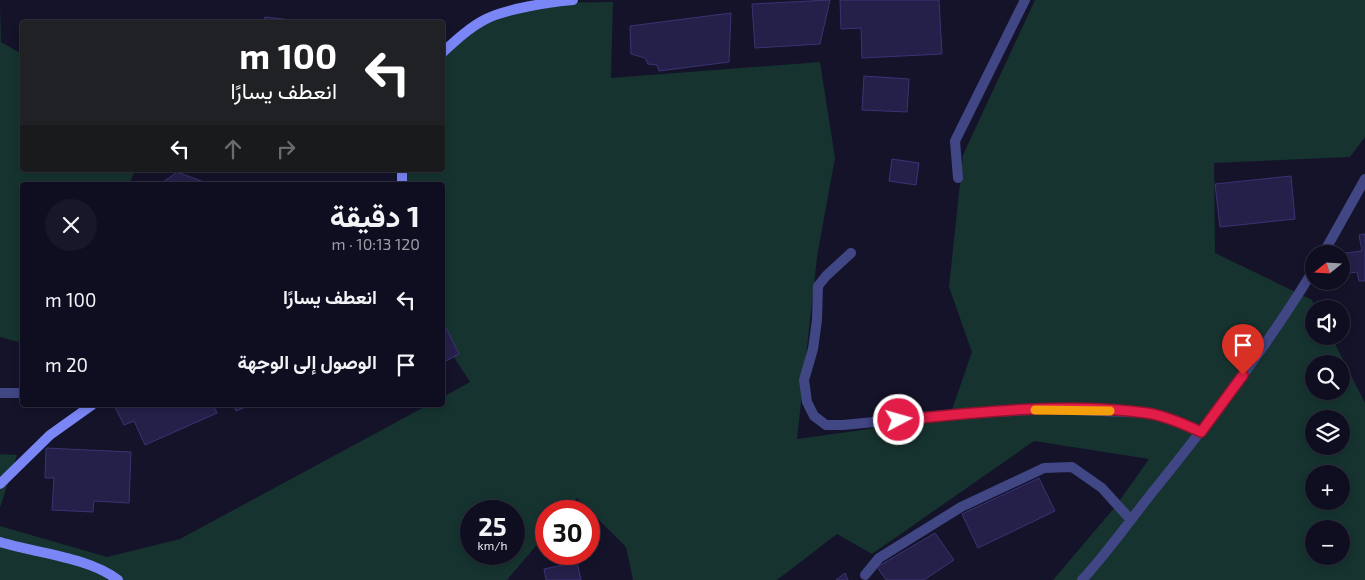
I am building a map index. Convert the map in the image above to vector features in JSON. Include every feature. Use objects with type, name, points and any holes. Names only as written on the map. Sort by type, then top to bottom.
[{"type":"street","points":[[445,50],[468,31],[499,13],[573,0]]},
{"type":"street","points":[[958,178],[955,141],[1025,0]]},
{"type":"street","points":[[1328,245],[1365,179]]},
{"type":"street","points":[[851,254],[826,276],[818,286],[817,320],[813,349],[804,380],[807,402],[814,416],[826,425],[843,426],[956,414],[1050,409],[1148,414],[1178,422],[1201,432]]},
{"type":"street","points":[[1082,580],[1111,547],[1130,519],[1201,432],[1286,316],[1305,284]]},
{"type":"street","points":[[0,393],[20,393]]},
{"type":"street","points":[[0,484],[50,435],[89,407]]},
{"type":"street","points":[[865,575],[879,558],[962,506],[1044,468],[1072,467],[1102,488],[1130,519]]},
{"type":"street","points":[[0,542],[86,564],[108,572],[118,580]]},
{"type":"green space","points":[[1035,0],[1365,0],[1365,137],[1350,157],[1214,163],[1215,253],[1312,300],[1305,300],[1305,345],[1336,345],[1341,355],[1305,355],[1305,400],[1350,400],[1350,373],[1365,403],[1365,580],[1053,580],[1115,507],[1149,459],[1034,441],[872,554],[837,534],[777,580],[633,580],[626,547],[600,521],[600,500],[579,500],[577,498],[575,500],[535,500],[535,547],[525,559],[525,500],[460,500],[460,565],[520,565],[507,580],[0,580],[0,526],[107,557],[180,539],[424,407],[445,407],[445,396],[470,382],[445,343],[445,182],[397,182],[399,172],[445,172],[445,51],[466,32],[539,3],[613,2],[611,78],[820,62],[835,158],[817,257],[797,439],[949,418],[972,352],[949,287],[963,155]]},
{"type":"green space","points":[[0,5],[1,42],[20,53],[20,172],[134,172],[130,182],[20,182],[20,342],[0,337]]},
{"type":"green space","points":[[0,454],[17,455],[0,508]]},
{"type":"building","points":[[830,0],[820,44],[755,48],[752,4]]},
{"type":"building","points":[[840,0],[939,0],[942,54],[862,58],[861,28],[841,29]]},
{"type":"building","points":[[731,13],[729,62],[659,71],[657,65],[648,64],[645,58],[631,54],[630,26]]},
{"type":"building","points":[[265,17],[291,20],[264,20]]},
{"type":"building","points":[[864,76],[909,79],[907,112],[862,110]]},
{"type":"building","points":[[892,159],[919,163],[916,185],[889,181]]},
{"type":"building","points":[[177,172],[204,182],[163,182]]},
{"type":"building","points":[[1291,176],[1295,219],[1220,227],[1215,184]]},
{"type":"building","points":[[1365,234],[1365,281],[1359,281],[1357,272],[1350,273],[1350,252],[1362,251],[1359,235]]},
{"type":"building","points":[[445,326],[459,354],[445,361]]},
{"type":"building","points":[[115,407],[214,407],[217,413],[145,445],[134,421],[124,425]]},
{"type":"building","points":[[235,407],[245,407],[236,411]]},
{"type":"building","points":[[46,448],[131,452],[129,503],[94,501],[93,512],[52,510],[54,478],[45,478]]},
{"type":"building","points":[[1039,478],[1055,511],[978,548],[962,514]]},
{"type":"building","points":[[935,533],[954,560],[924,580],[886,580],[877,567]]},
{"type":"building","points":[[563,565],[578,565],[581,580],[546,580],[544,569]]},
{"type":"building","points":[[845,573],[848,580],[836,580]]},
{"type":"slow traffic","points":[[1035,410],[1110,411]]},
{"type":"route","points":[[899,420],[956,414],[1050,409],[1110,411],[1148,414],[1178,422],[1201,432],[1243,375]]}]
